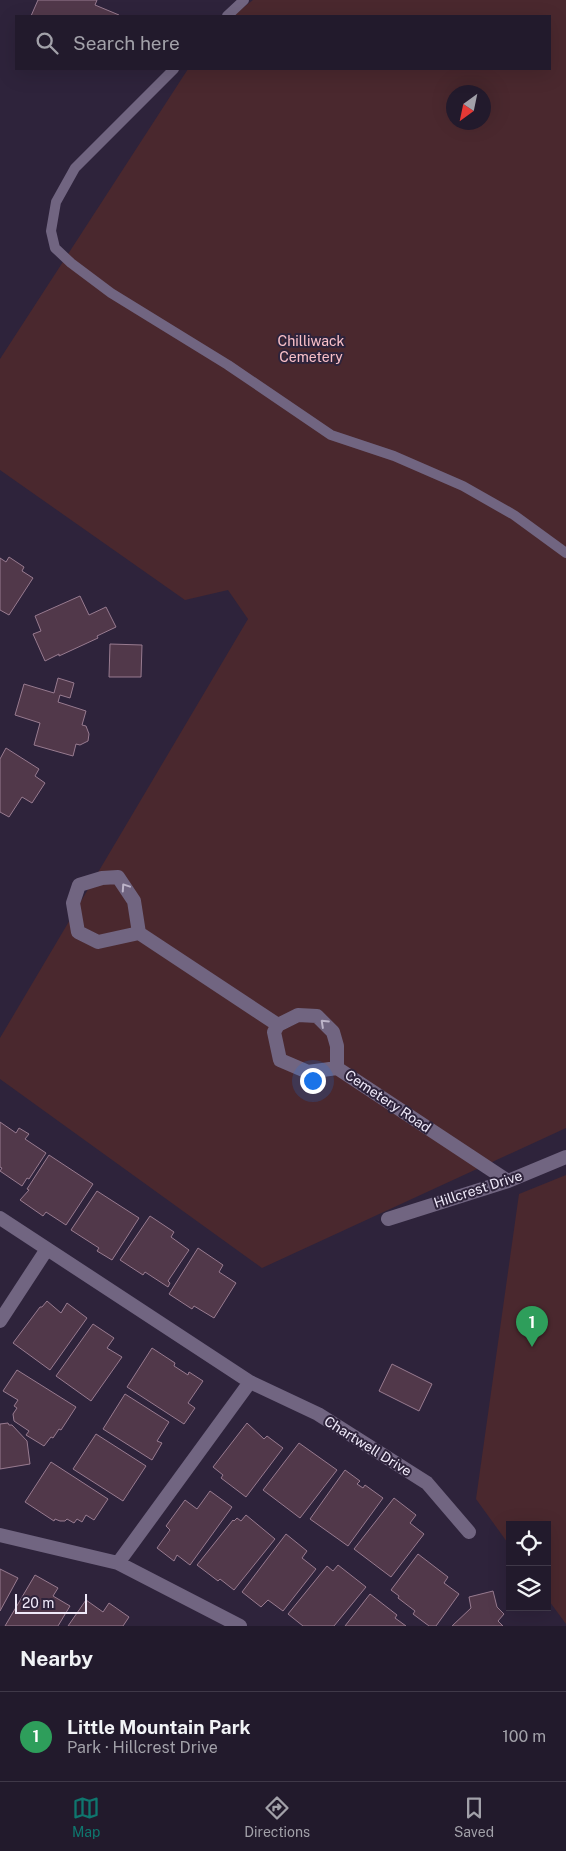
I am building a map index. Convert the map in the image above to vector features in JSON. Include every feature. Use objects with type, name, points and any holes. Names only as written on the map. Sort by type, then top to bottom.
[{"type":"street","points":[[139,933],[134,900],[118,877],[102,878],[79,885],[73,903],[78,932],[98,942],[139,933],[278,1025],[298,1015],[317,1016],[333,1032],[338,1046],[337,1068]]},
{"type":"street","name":"Cemetery Road","points":[[278,1025],[274,1032],[280,1060],[308,1072],[337,1068],[508,1181]]},
{"type":"street","name":"Hillcrest Drive","points":[[388,1219],[508,1181],[566,1157]]},
{"type":"street","name":"Chartwell Drive","points":[[0,1218],[250,1382],[318,1414],[427,1483],[469,1532]]},
{"type":"street","points":[[0,1321],[47,1249]]},
{"type":"street","points":[[118,1563],[250,1382]]},
{"type":"street","points":[[0,1535],[118,1563],[240,1626]]},
{"type":"lane","points":[[228,15],[244,0]]},
{"type":"lane","points":[[173,70],[75,168],[56,202],[51,231],[55,248],[71,264],[112,293],[228,365],[331,435],[394,456],[463,486],[514,515],[566,553]]},
{"type":"green space","name":"Chilliwack Cemetery","points":[[253,0],[566,0],[566,1128],[262,1268],[0,1079],[0,1038],[248,619],[228,590],[185,600],[0,470],[0,359],[187,70],[551,70],[551,15],[233,15]]},
{"type":"green space","points":[[566,1175],[566,1624],[551,1603],[551,1521],[506,1521],[506,1540],[476,1499],[519,1194]]},
{"type":"building","points":[[38,0],[97,0],[95,5],[119,15],[31,15]]},
{"type":"building","points":[[9,557],[24,567],[22,571],[33,578],[9,615],[0,610],[0,558],[6,562]]},
{"type":"building","points":[[80,596],[89,615],[106,607],[116,627],[97,636],[98,638],[45,661],[33,634],[41,631],[35,616]]},
{"type":"building","points":[[110,644],[142,645],[141,677],[109,677]]},
{"type":"building","points":[[58,678],[74,683],[70,698],[60,695],[58,702],[86,711],[82,725],[86,726],[89,734],[88,741],[80,745],[76,744],[73,756],[34,745],[40,723],[15,715],[24,684],[54,693]]},
{"type":"building","points":[[6,748],[39,769],[35,776],[45,783],[32,803],[22,797],[9,817],[0,812],[0,759]]},
{"type":"building","points":[[0,1122],[16,1133],[19,1128],[29,1134],[25,1139],[46,1153],[29,1179],[27,1178],[22,1186],[0,1171],[2,1168],[0,1167]]},
{"type":"building","points":[[49,1155],[93,1184],[66,1225],[46,1212],[43,1216],[20,1200],[29,1190],[27,1189]]},
{"type":"building","points":[[97,1191],[139,1218],[112,1260],[97,1251],[99,1248],[71,1230]]},
{"type":"building","points":[[150,1216],[174,1232],[171,1237],[189,1250],[168,1281],[170,1283],[168,1287],[145,1272],[143,1275],[120,1260]]},
{"type":"building","points":[[198,1248],[223,1265],[219,1272],[236,1283],[214,1318],[194,1306],[192,1309],[169,1294]]},
{"type":"building","points":[[47,1301],[61,1313],[67,1303],[87,1318],[50,1370],[13,1343],[40,1307]]},
{"type":"building","points":[[93,1324],[114,1338],[107,1348],[122,1357],[91,1401],[56,1376]]},
{"type":"building","points":[[152,1348],[175,1363],[174,1366],[188,1375],[189,1372],[203,1381],[188,1403],[195,1408],[184,1424],[127,1387]]},
{"type":"building","points":[[392,1364],[432,1384],[419,1411],[379,1391]]},
{"type":"building","points":[[17,1370],[76,1407],[61,1430],[59,1429],[44,1446],[26,1435],[29,1431],[14,1421],[13,1414],[17,1408],[14,1406],[18,1400],[3,1391]]},
{"type":"building","points":[[125,1394],[169,1422],[157,1441],[162,1443],[152,1460],[103,1429]]},
{"type":"building","points":[[8,1423],[27,1441],[30,1464],[0,1469],[0,1424]]},
{"type":"building","points":[[247,1423],[264,1439],[267,1436],[283,1448],[246,1497],[221,1478],[223,1475],[213,1467]]},
{"type":"building","points":[[96,1434],[146,1466],[123,1501],[73,1469]]},
{"type":"building","points":[[299,1443],[337,1470],[300,1518],[263,1490]]},
{"type":"building","points":[[51,1462],[108,1499],[94,1520],[86,1515],[82,1522],[77,1519],[74,1523],[67,1519],[60,1521],[55,1519],[54,1521],[25,1502]]},
{"type":"building","points":[[345,1470],[360,1481],[357,1484],[363,1488],[365,1485],[383,1498],[348,1546],[310,1519]]},
{"type":"building","points":[[210,1491],[232,1507],[190,1565],[177,1555],[174,1561],[157,1548],[170,1530],[166,1526],[185,1500],[197,1509]]},
{"type":"building","points":[[394,1498],[416,1515],[410,1523],[424,1534],[391,1577],[354,1549]]},
{"type":"building","points":[[246,1515],[275,1539],[234,1590],[220,1579],[218,1581],[197,1565],[233,1520],[237,1518],[241,1521]]},
{"type":"building","points":[[286,1534],[307,1551],[302,1558],[316,1569],[283,1611],[268,1600],[261,1607],[242,1592]]},
{"type":"building","points":[[418,1554],[448,1577],[444,1583],[459,1594],[436,1626],[429,1626],[413,1614],[415,1611],[391,1590]]},
{"type":"building","points":[[338,1565],[366,1587],[334,1626],[303,1626],[288,1614],[327,1566],[333,1571]]},
{"type":"building","points":[[0,1569],[18,1578],[0,1611]]},
{"type":"building","points":[[35,1575],[58,1588],[53,1596],[70,1606],[58,1626],[5,1626]]},
{"type":"building","points":[[493,1591],[497,1607],[504,1614],[498,1621],[503,1626],[452,1626],[471,1608],[469,1597]]},
{"type":"building","points":[[370,1594],[397,1615],[395,1618],[406,1626],[345,1626]]},
{"type":"building","points":[[86,1600],[103,1612],[109,1603],[129,1617],[123,1626],[68,1626]]},
{"type":"place","name":"Little Mountain Park","points":[[532,1347]]}]
